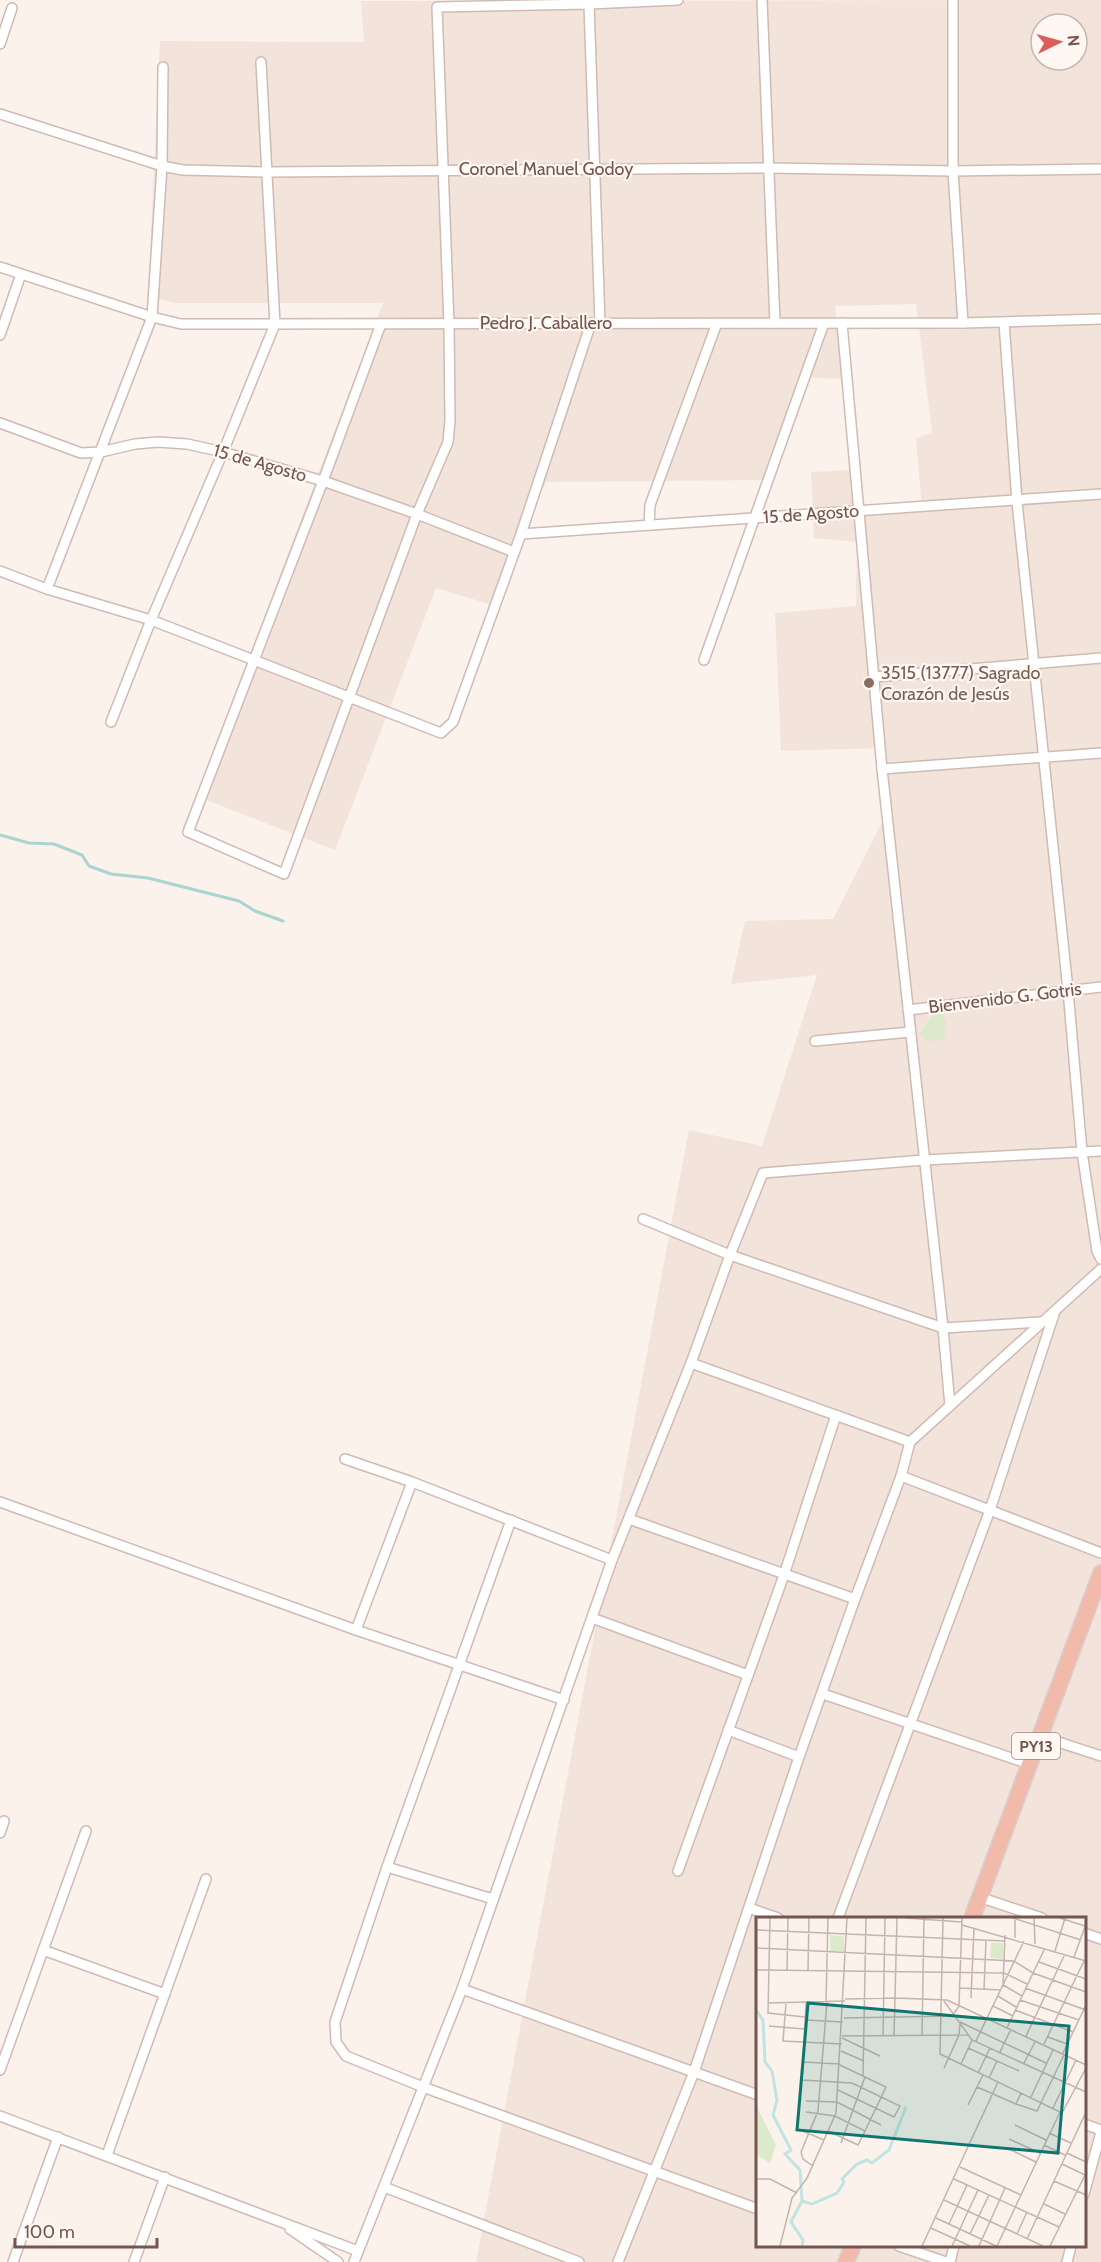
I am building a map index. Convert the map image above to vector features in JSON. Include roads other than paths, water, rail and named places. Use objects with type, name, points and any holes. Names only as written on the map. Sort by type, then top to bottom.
[{"type":"highway","name":"PY13","points":[[972,1917],[1101,1573]]},
{"type":"highway","points":[[846,2262],[853,2247]]},
{"type":"street","points":[[381,324],[255,661],[188,832],[284,874],[417,514],[448,442],[450,422],[449,324],[437,7],[678,0]]},
{"type":"street","points":[[762,0],[775,323]]},
{"type":"street","points":[[953,0],[953,171],[963,322]]},
{"type":"street","points":[[0,571],[47,589],[151,620],[441,733],[453,722],[595,323],[595,169],[589,4]]},
{"type":"street","points":[[0,44],[12,8]]},
{"type":"street","points":[[111,722],[151,620],[275,324],[261,62]]},
{"type":"street","points":[[47,589],[152,317],[162,166],[164,67]]},
{"type":"street","name":"Coronel Manuel Godoy","points":[[0,114],[162,166],[183,170],[267,172],[768,168],[953,171],[1101,169]]},
{"type":"street","name":"Pedro J. Caballero","points":[[0,267],[152,317],[181,324],[824,323],[1101,319]]},
{"type":"street","points":[[0,335],[21,274]]},
{"type":"street","points":[[842,322],[882,770],[944,1328],[950,1406]]},
{"type":"street","points":[[1004,322],[1017,502],[1068,990],[1082,1152],[1097,1251],[1101,1259]]},
{"type":"street","points":[[649,525],[650,505],[717,323]]},
{"type":"street","points":[[704,660],[824,323]]},
{"type":"street","name":"15 de Agosto","points":[[0,423],[81,453],[101,452],[135,444],[158,442],[187,444],[223,452],[323,481],[417,514],[514,552]]},
{"type":"street","name":"15 de Agosto","points":[[521,534],[1017,502],[1101,494]]},
{"type":"street","points":[[874,677],[1101,658]]},
{"type":"street","points":[[882,770],[1101,753]]},
{"type":"street","name":"Bienvenido G. Gotris","points":[[908,1010],[1101,987]]},
{"type":"street","points":[[815,1041],[910,1032]]},
{"type":"street","points":[[354,2262],[462,1989],[612,1560],[691,1363],[730,1255],[763,1173],[924,1160],[1101,1151]]},
{"type":"street","points":[[643,1219],[730,1255],[944,1328],[1041,1322]]},
{"type":"street","points":[[618,2262],[694,2072],[799,1757],[901,1476],[910,1442],[1101,1269]]},
{"type":"street","points":[[838,1917],[990,1510],[1056,1309]]},
{"type":"street","points":[[691,1363],[910,1442]]},
{"type":"street","points":[[678,1871],[784,1575],[836,1415]]},
{"type":"street","points":[[345,1459],[412,1482],[612,1560]]},
{"type":"street","points":[[901,1476],[1101,1553]]},
{"type":"street","points":[[356,1630],[412,1482]]},
{"type":"street","points":[[0,1502],[356,1630],[564,1700]]},
{"type":"street","points":[[629,1519],[855,1599]]},
{"type":"street","points":[[511,1520],[387,1868],[335,2022],[336,2042],[346,2056],[423,2087],[756,2208]]},
{"type":"street","points":[[592,1618],[748,1675]]},
{"type":"street","points":[[823,1694],[1029,1764]]},
{"type":"street","points":[[728,1730],[799,1757]]},
{"type":"street","points":[[1040,1736],[1101,1756]]},
{"type":"street","points":[[0,1833],[4,1821]]},
{"type":"street","points":[[0,2070],[86,1831]]},
{"type":"street","points":[[387,1868],[493,1899]]},
{"type":"street","points":[[107,2155],[206,1879]]},
{"type":"street","points":[[980,1897],[1039,1917]]},
{"type":"street","points":[[749,1908],[775,1917]]},
{"type":"street","points":[[1086,1934],[1101,1939]]},
{"type":"street","points":[[43,1950],[165,1994]]},
{"type":"street","points":[[462,1989],[756,2094]]},
{"type":"street","points":[[0,2116],[358,2251]]},
{"type":"street","points":[[1086,2125],[1101,2131],[1086,2187]]},
{"type":"street","points":[[13,2262],[58,2137]]},
{"type":"street","points":[[134,2262],[165,2177]]},
{"type":"street","points":[[384,2187],[579,2262]]},
{"type":"street","points":[[278,2220],[338,2262]]},
{"type":"street","points":[[902,2247],[948,2262],[954,2247]]},
{"type":"street","points":[[1067,2262],[1071,2247]]},
{"type":"waterway","points":[[0,835],[29,843],[54,844],[82,855],[89,866],[111,874],[148,878],[239,901],[255,911],[283,921]]},
{"type":"place","name":"3515 (13777) Sagrado Corazón de Jesús","points":[[869,683]]}]
